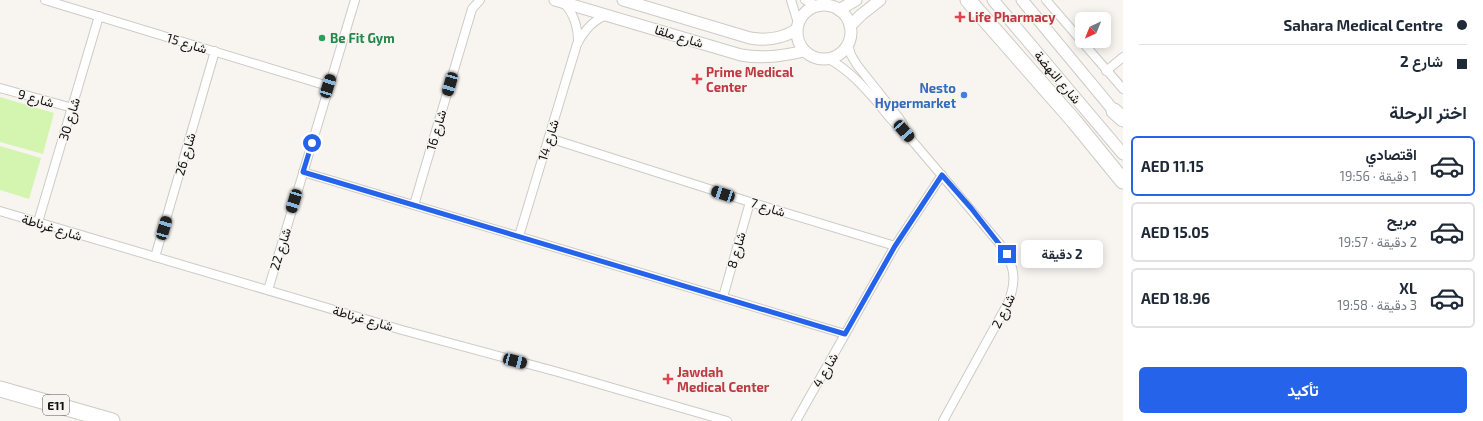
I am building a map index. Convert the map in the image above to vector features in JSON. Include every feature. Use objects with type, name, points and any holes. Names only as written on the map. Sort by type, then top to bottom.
[{"type":"highway","points":[[968,0],[1074,121],[1123,181]]},
{"type":"highway","name":"E11","points":[[0,389],[112,421]]},
{"type":"street","name":"شارع 15","points":[[45,0],[328,86]]},
{"type":"street","name":"شارع 22","points":[[268,290],[355,0]]},
{"type":"street","name":"شارع 16","points":[[470,0],[472,9]]},
{"type":"street","name":"شارع 16","points":[[414,204],[472,9],[480,0]]},
{"type":"street","name":"شارع ملقا","points":[[623,0],[760,40],[780,38],[797,26]]},
{"type":"street","points":[[791,0],[797,26],[797,39],[804,52],[808,55],[818,59],[829,59],[838,56],[848,45],[851,34],[850,26],[845,15],[839,10],[826,5],[812,7],[803,14],[797,26]]},
{"type":"street","points":[[805,0],[817,6]]},
{"type":"street","points":[[839,10],[856,0]]},
{"type":"street","points":[[850,26],[880,0]]},
{"type":"street","points":[[986,0],[996,3]]},
{"type":"street","name":"شارع النهضة","points":[[1022,0],[1120,118]]},
{"type":"street","points":[[1046,0],[1123,89]]},
{"type":"street","name":"شارع ملقا","points":[[560,1],[694,41],[751,56],[770,57],[804,52]]},
{"type":"street","name":"شارع 14","points":[[560,1],[569,8],[575,21],[578,44]]},
{"type":"street","name":"شارع النهضة","points":[[996,3],[1123,154]]},
{"type":"street","points":[[630,21],[629,16],[631,12],[636,10],[696,29],[714,27]]},
{"type":"street","name":"شارع 14","points":[[519,236],[578,44],[586,30],[592,24],[602,16],[608,15]]},
{"type":"street","name":"شارع 30","points":[[38,222],[99,16]]},
{"type":"street","name":"شارع 2","points":[[848,45],[854,60],[899,118],[903,124],[904,131]]},
{"type":"street","name":"شارع 26","points":[[155,257],[215,51]]},
{"type":"street","points":[[1106,71],[1123,57]]},
{"type":"street","name":"شارع 2","points":[[829,59],[843,67],[855,77],[895,124],[904,131],[971,208],[1007,254],[1014,278],[1013,290],[1008,303],[943,421]]},
{"type":"street","name":"شارع 9","points":[[0,88],[73,108]]},
{"type":"street","name":"شارع 7","points":[[549,138],[750,202],[895,246]]},
{"type":"street","points":[[303,172],[845,334]]},
{"type":"street","name":"شارع 4","points":[[796,421],[895,246],[942,175]]},
{"type":"street","name":"شارع 8","points":[[722,297],[750,202]]},
{"type":"street","name":"شارع غرناطة","points":[[0,211],[402,330],[558,372],[727,421]]},
{"type":"green space","points":[[0,97],[54,113],[43,154],[0,142]]},
{"type":"green space","points":[[0,146],[41,158],[29,199],[0,190]]},
{"type":"place","name":"Life Pharmacy","points":[[960,17]]},
{"type":"place","name":"Be Fit Gym","points":[[322,38]]},
{"type":"place","name":"Prime Medical Center","points":[[697,79]]},
{"type":"place","name":"Nesto Hypermarket","points":[[964,95]]},
{"type":"place","name":"Jawdah Medical Center","points":[[668,379]]},
{"type":"route","points":[[312,143],[303,172],[845,334],[895,246],[942,175],[971,208],[1007,254]]}]
